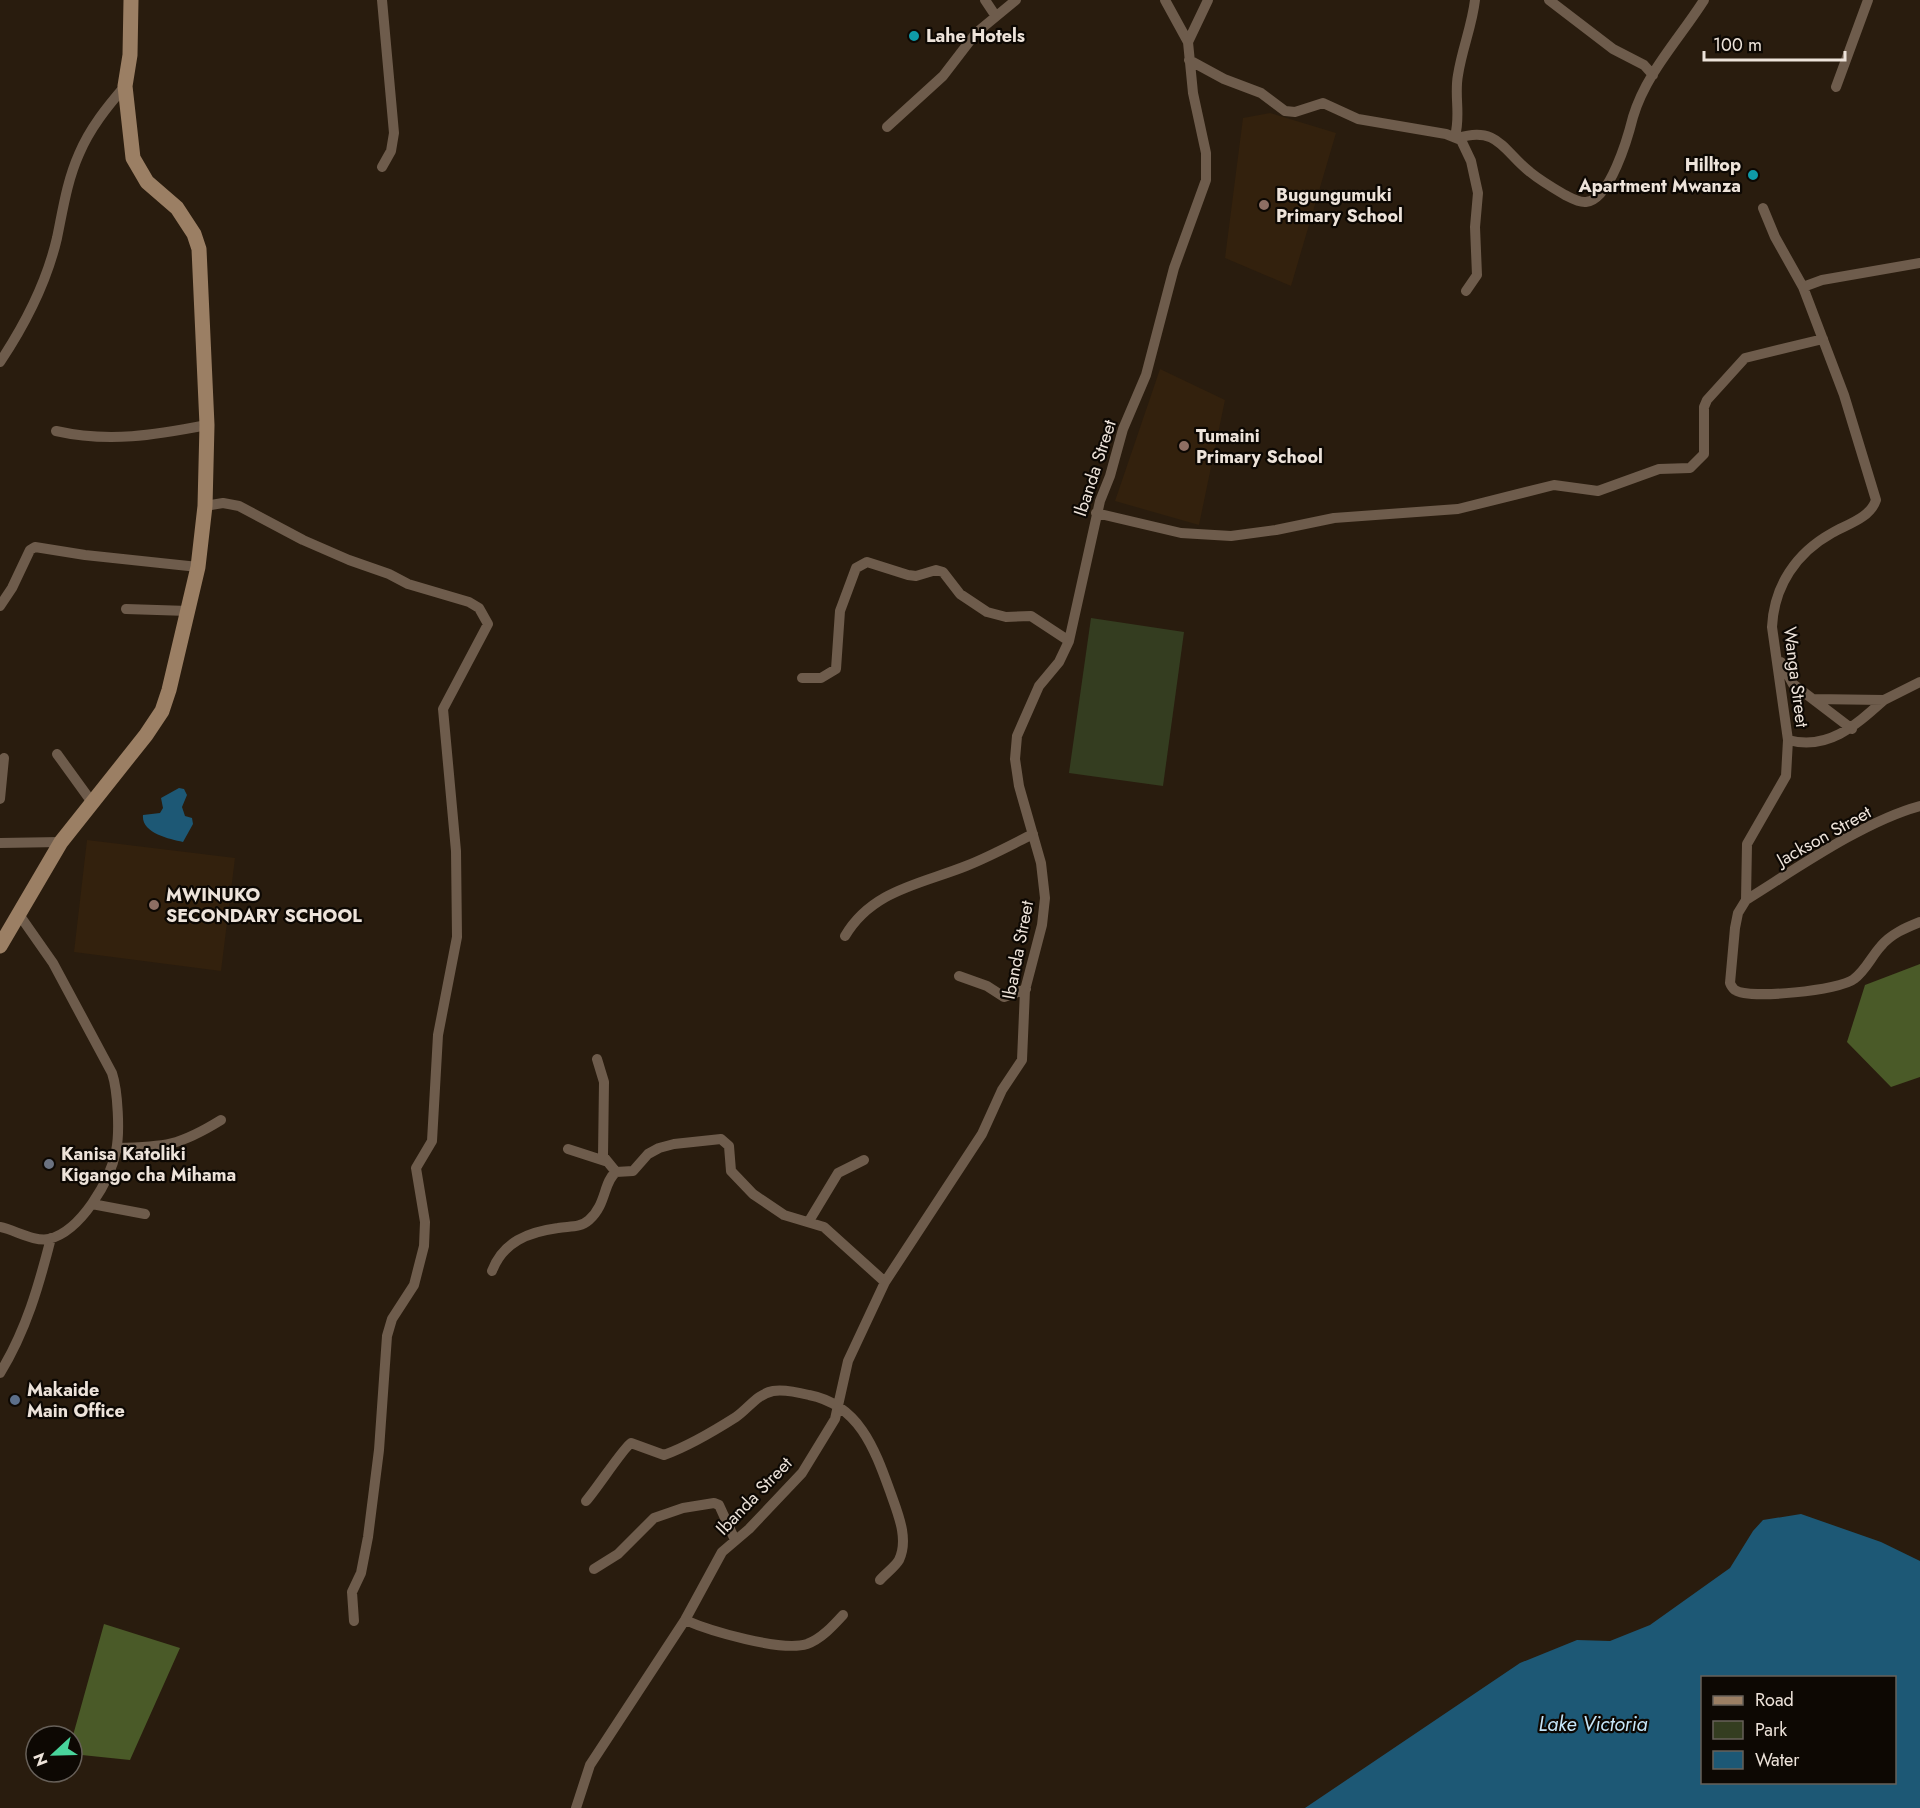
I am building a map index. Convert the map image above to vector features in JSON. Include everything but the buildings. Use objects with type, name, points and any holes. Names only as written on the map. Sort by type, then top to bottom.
[{"type":"street","points":[[0,946],[61,842],[91,801],[146,735],[162,711],[198,567],[205,506],[207,425],[200,249],[194,234],[177,208],[147,182],[137,170],[133,158],[124,86],[130,56],[131,0]]},
{"type":"street","points":[[382,0],[394,133],[391,151],[382,167]]},
{"type":"street","points":[[985,0],[995,15]]},
{"type":"street","points":[[887,128],[943,76],[976,33],[1016,0]]},
{"type":"street","points":[[1165,0],[1188,42]]},
{"type":"street","points":[[1188,42],[1208,0]]},
{"type":"street","points":[[1466,291],[1477,275],[1475,227],[1478,193],[1469,154],[1456,137],[1459,114],[1457,77],[1470,33],[1475,0]]},
{"type":"street","points":[[1549,0],[1606,44],[1644,64],[1653,75]]},
{"type":"street","points":[[1189,60],[1224,79],[1261,93],[1285,111],[1295,112],[1323,103],[1358,119],[1456,137],[1471,134],[1489,136],[1503,144],[1531,173],[1551,187],[1576,200],[1587,202],[1600,196],[1607,186],[1629,135],[1639,102],[1653,75],[1704,0]]},
{"type":"street","points":[[1836,87],[1868,0]]},
{"type":"street","name":"Ibanda Street","points":[[576,1808],[590,1765],[686,1620],[722,1552],[748,1529],[802,1473],[835,1419],[848,1360],[885,1282],[982,1134],[1002,1090],[1022,1060],[1026,989],[1042,925],[1045,881],[1015,759],[1017,736],[1039,686],[1059,662],[1069,641],[1096,513],[1123,429],[1146,375],[1174,268],[1206,180],[1206,153],[1193,93],[1188,42]]},
{"type":"street","points":[[0,362],[22,325],[50,262],[70,176],[80,152],[92,128],[124,86]]},
{"type":"street","name":"Wanga Street","points":[[1763,208],[1775,237],[1803,287],[1844,395],[1876,500],[1867,514],[1814,544],[1792,567],[1773,609],[1772,627],[1788,740],[1784,784],[1772,799],[1747,844],[1746,900],[1738,913],[1735,928],[1730,983],[1735,990],[1743,993],[1830,988],[1846,984],[1867,967],[1880,947],[1890,938],[1920,922]]},
{"type":"street","points":[[1803,287],[1822,279],[1920,263]]},
{"type":"street","points":[[1096,513],[1181,533],[1231,536],[1276,530],[1334,518],[1458,509],[1554,485],[1598,491],[1659,469],[1690,468],[1704,454],[1703,418],[1707,400],[1737,363],[1745,358],[1823,339]]},
{"type":"street","points":[[56,431],[93,438],[116,438],[156,435],[207,425]]},
{"type":"street","points":[[205,506],[223,504],[239,506],[303,540],[349,560],[389,574],[408,584],[469,602],[479,608],[488,624],[443,709],[456,851],[457,937],[438,1035],[432,1141],[417,1168],[425,1222],[424,1246],[414,1285],[392,1319],[387,1336],[379,1450],[368,1537],[361,1573],[351,1592],[354,1621]]},
{"type":"street","points":[[0,606],[12,588],[30,550],[35,546],[84,555],[198,567]]},
{"type":"street","points":[[802,678],[821,678],[836,669],[840,611],[856,568],[867,562],[908,575],[916,576],[936,570],[943,572],[960,594],[987,612],[1006,617],[1031,616],[1069,641]]},
{"type":"street","points":[[126,609],[188,611]]},
{"type":"street","points":[[1777,654],[1793,684],[1852,729]]},
{"type":"street","points":[[1788,740],[1802,744],[1814,743],[1852,729],[1884,700],[1920,682]]},
{"type":"street","points":[[1813,699],[1884,700]]},
{"type":"street","points":[[57,754],[91,801]]},
{"type":"street","points":[[0,799],[4,783],[4,758]]},
{"type":"street","name":"Jackson Street","points":[[1746,900],[1823,852],[1903,810],[1920,806]]},
{"type":"street","points":[[845,936],[861,914],[891,892],[968,866],[1033,834]]},
{"type":"street","points":[[0,843],[61,842]]},
{"type":"street","points":[[0,1227],[33,1238],[51,1238],[75,1223],[92,1204],[117,1148],[116,1092],[112,1073],[53,963],[18,913]]},
{"type":"street","points":[[958,976],[987,986],[1004,997],[1026,989]]},
{"type":"street","points":[[597,1059],[604,1082],[602,1148],[605,1161]]},
{"type":"street","points":[[117,1148],[173,1145],[196,1136],[221,1120]]},
{"type":"street","points":[[568,1149],[605,1161],[616,1172],[633,1171],[648,1154],[665,1146],[723,1139],[729,1146],[731,1171],[753,1194],[784,1215],[819,1225],[885,1282]]},
{"type":"street","points":[[809,1221],[838,1173],[864,1160]]},
{"type":"street","points":[[492,1271],[497,1256],[511,1242],[548,1229],[578,1226],[588,1221],[604,1201],[609,1182],[616,1172]]},
{"type":"street","points":[[92,1204],[146,1214]]},
{"type":"street","points":[[816,1208],[830,1233]]},
{"type":"street","points":[[0,1373],[12,1353],[38,1288],[51,1238]]},
{"type":"street","points":[[586,1501],[609,1473],[625,1446],[631,1443],[664,1455],[734,1418],[758,1398],[772,1391],[788,1391],[825,1398],[839,1405],[861,1426],[876,1452],[899,1514],[902,1528],[899,1560],[880,1580]]},
{"type":"street","points":[[594,1569],[618,1554],[654,1518],[683,1508],[719,1504],[735,1540]]},
{"type":"street","points":[[686,1620],[733,1636],[790,1645],[805,1645],[816,1640],[843,1615]]},
{"type":"shaded area","points":[[1270,113],[1336,133],[1291,286],[1225,258],[1243,118]]},
{"type":"shaded area","points":[[1160,369],[1225,400],[1199,525],[1115,501]]},
{"type":"shaded area","name":"MWINUKO SECONDARY SCHOOL","points":[[87,840],[235,858],[221,971],[74,952]]},
{"type":"green space","points":[[1091,618],[1184,632],[1163,786],[1069,773]]},
{"type":"green space","points":[[1920,964],[1920,1077],[1891,1087],[1847,1042],[1865,985]]},
{"type":"green space","points":[[104,1624],[180,1648],[130,1760],[84,1755],[84,1724],[76,1724]]},
{"type":"water","points":[[179,788],[184,789],[187,795],[182,807],[185,816],[192,818],[193,824],[183,842],[151,831],[146,826],[143,815],[160,813],[163,808],[161,798]]},
{"type":"water","name":"Lake Victoria","points":[[1801,1514],[1881,1542],[1920,1561],[1920,1808],[1305,1808],[1520,1663],[1577,1640],[1610,1641],[1650,1625],[1730,1568],[1753,1531],[1763,1520]]},
{"type":"place","name":"Lahe Hotels","points":[[914,36]]},
{"type":"place","name":"Hilltop Apartment Mwanza","points":[[1753,175]]},
{"type":"place","name":"Bugungumuki Primary School","points":[[1264,205]]},
{"type":"place","name":"Tumaini Primary School","points":[[1184,446]]},
{"type":"place","name":"MWINUKO SECONDARY SCHOOL","points":[[154,905]]},
{"type":"place","name":"Kanisa Katoliki Kigango cha Mihama","points":[[49,1164]]},
{"type":"place","name":"Makaide Main Office","points":[[15,1400]]}]
